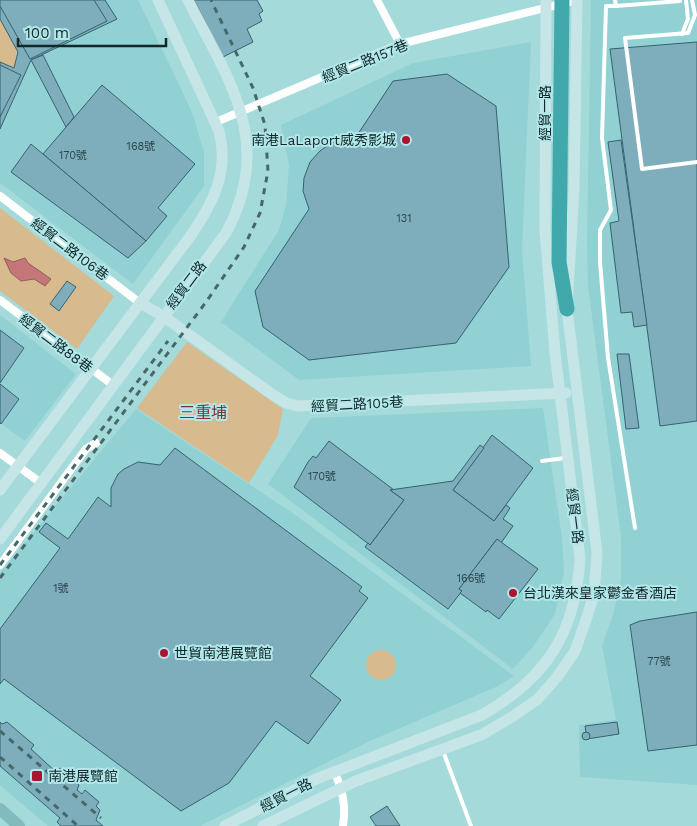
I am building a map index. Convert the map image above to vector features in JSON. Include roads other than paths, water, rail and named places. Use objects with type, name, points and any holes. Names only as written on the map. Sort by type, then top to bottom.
[{"type":"highway","points":[[562,0],[558,262],[566,309]]},
{"type":"main road","points":[[0,808],[19,826]]},
{"type":"street","name":"經貿二路","points":[[0,490],[189,238],[216,195],[222,145],[216,122],[158,0]]},
{"type":"street","name":"經貿二路","points":[[0,539],[226,233],[242,196],[248,150],[242,112],[188,0]]},
{"type":"street","points":[[377,0],[400,44]]},
{"type":"street","name":"經貿二路157巷","points":[[216,122],[400,44],[546,5],[577,0]]},
{"type":"street","name":"經貿一路","points":[[263,826],[342,788],[481,735],[512,717],[538,698],[575,651],[594,594],[598,553],[566,309],[574,189],[577,0]]},
{"type":"street","name":"經貿一路","points":[[225,826],[334,772],[482,715],[507,701],[527,684],[552,656],[574,609],[580,558],[560,393],[545,231],[546,5]]},
{"type":"street","name":"經貿二路106巷","points":[[0,196],[140,303]]},
{"type":"street","name":"經貿二路88巷","points":[[0,300],[113,385]]},
{"type":"street","name":"經貿二路105巷","points":[[140,303],[163,316],[273,395],[286,403],[298,406],[576,392]]},
{"type":"street","points":[[0,564],[86,449],[96,443]]},
{"type":"street","points":[[0,453],[41,483]]},
{"type":"street","points":[[334,772],[342,788],[345,807],[343,826]]},
{"type":"lane","points":[[615,0],[616,6]]},
{"type":"lane","points":[[635,528],[608,358],[600,262],[600,230],[611,210],[602,138],[606,6],[680,0]]},
{"type":"lane","points":[[684,32],[688,18],[686,0]]},
{"type":"lane","points":[[684,32],[695,15],[692,0]]},
{"type":"lane","points":[[684,32],[625,38],[642,168],[697,162]]},
{"type":"lane","points":[[542,461],[568,458]]},
{"type":"lane","points":[[442,749],[471,826]]},
{"type":"railway","points":[[0,578],[206,302],[244,247],[260,213],[268,171],[265,125],[253,88],[211,0]]},
{"type":"railway","points":[[0,565],[168,341]]},
{"type":"railway","points":[[0,731],[101,818]]},
{"type":"railway","points":[[0,757],[78,826]]},
{"type":"place","name":"南港LaLaport威秀影城","points":[[406,140]]},
{"type":"place","name":"台北漢來皇家鬱金香酒店","points":[[513,593]]},
{"type":"place","name":"世貿南港展覽館","points":[[164,653]]},
{"type":"place","name":"南港展覽館","points":[[37,776]]},
{"type":"district","name":"三重埔","points":[[203,412]]}]
